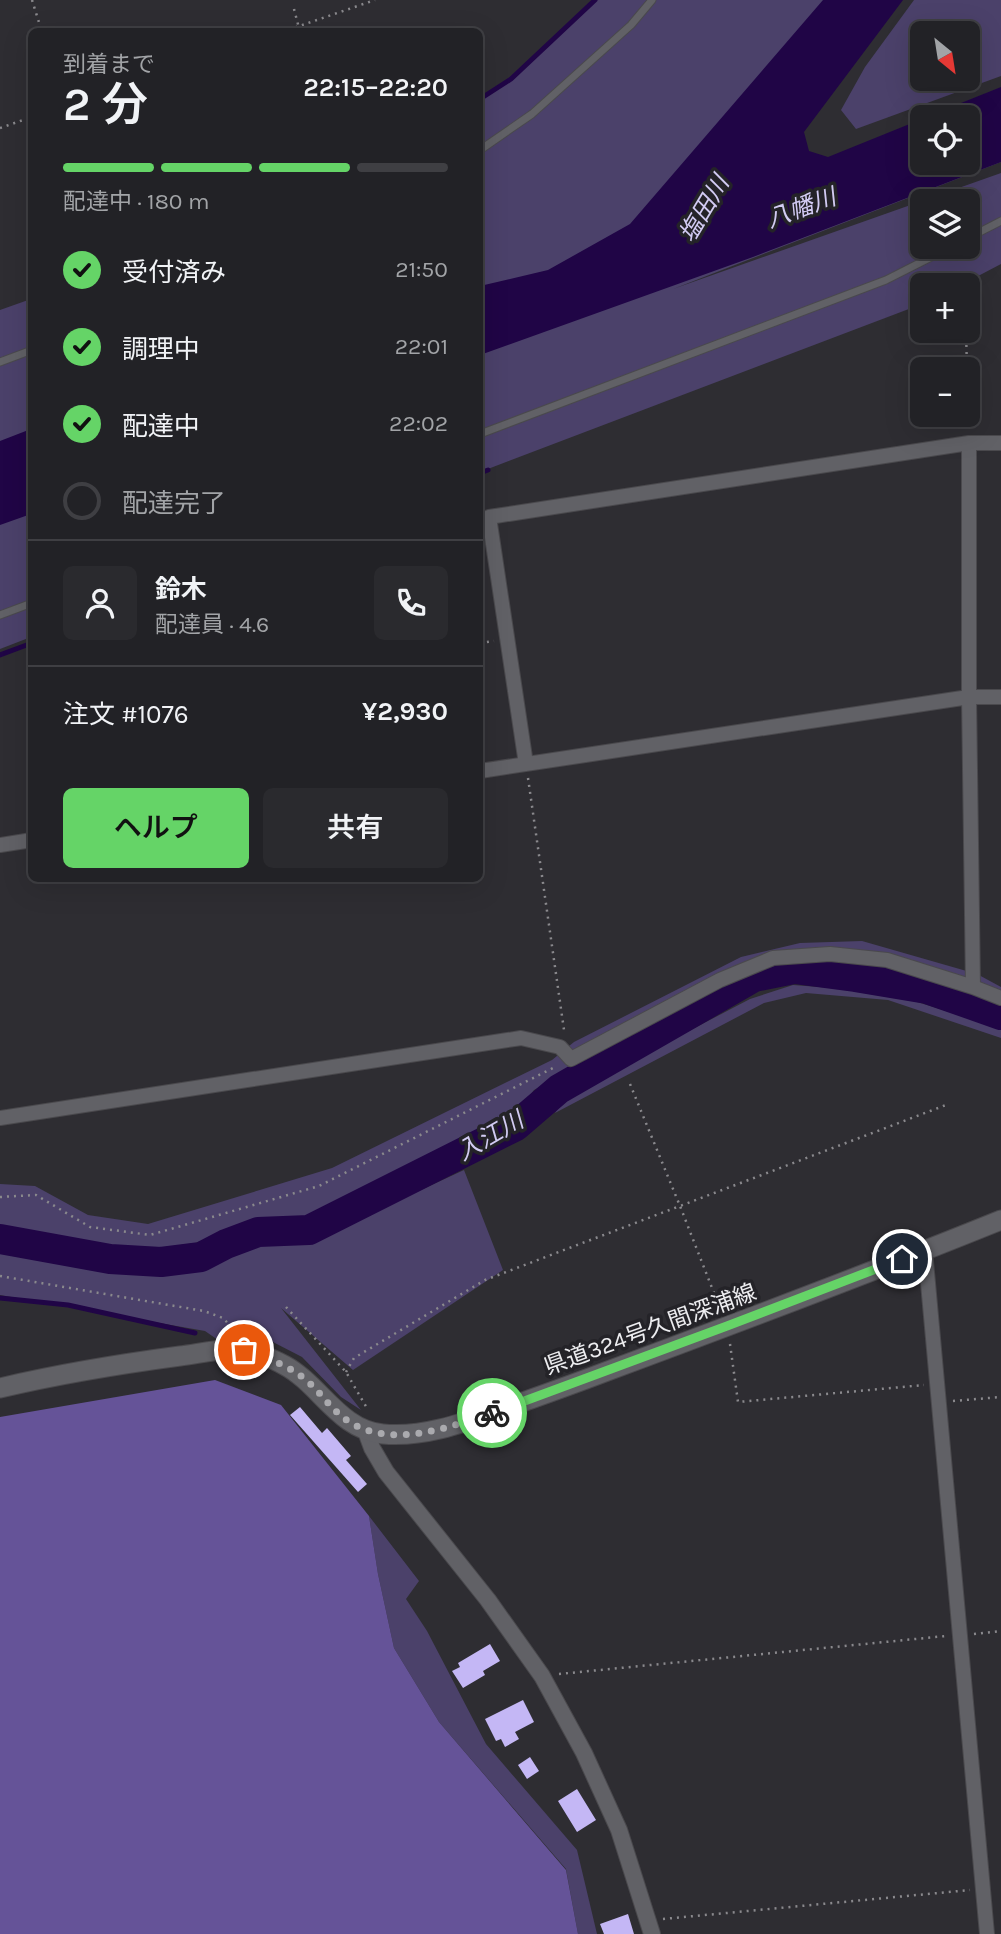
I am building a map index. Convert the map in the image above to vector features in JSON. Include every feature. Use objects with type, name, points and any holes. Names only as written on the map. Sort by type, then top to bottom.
[{"type":"main road","name":"県道324号久間深浦線","points":[[373,1432],[415,1433],[461,1423],[727,1326],[1001,1220]]},
{"type":"main road","points":[[0,1388],[38,1378],[147,1360],[244,1350],[284,1364],[307,1380],[329,1406],[348,1421],[373,1432]]},
{"type":"street","points":[[526,764],[489,517],[969,443],[1001,443]]},
{"type":"street","points":[[969,443],[973,987]]},
{"type":"street","points":[[483,771],[969,697],[1001,697]]},
{"type":"street","points":[[0,845],[28,841]]},
{"type":"street","points":[[0,1118],[521,1038],[561,1047],[571,1059],[720,980],[773,958],[830,954],[887,960],[1001,998]]},
{"type":"street","points":[[925,1251],[988,1934]]},
{"type":"street","points":[[373,1432],[372,1448],[386,1472],[488,1600],[542,1676],[584,1753],[619,1830],[650,1927]]},
{"type":"lane","points":[[483,148],[533,114],[631,24],[652,0]]},
{"type":"lane","points":[[980,232],[1001,221]]},
{"type":"lane","points":[[483,433],[886,280],[927,259]]},
{"type":"lane","points":[[0,362],[28,352]]},
{"type":"lane","points":[[0,615],[28,604]]},
{"type":"path","points":[[33,0],[42,28]]},
{"type":"path","points":[[293,28],[374,0]]},
{"type":"path","points":[[294,9],[299,26]]},
{"type":"path","points":[[0,128],[28,118]]},
{"type":"path","points":[[526,764],[564,1030]]},
{"type":"path","points":[[0,1197],[36,1195],[90,1227],[150,1235],[319,1186],[571,1059]]},
{"type":"path","points":[[630,1084],[727,1326],[738,1402],[937,1384]]},
{"type":"path","points":[[346,1372],[354,1358],[485,1280],[946,1105]]},
{"type":"path","points":[[0,1276],[204,1311],[223,1318],[239,1336],[244,1350]]},
{"type":"path","points":[[286,1307],[346,1372],[373,1432]]},
{"type":"path","points":[[939,1403],[1001,1396]]},
{"type":"path","points":[[542,1676],[1001,1631]]},
{"type":"path","points":[[650,1927],[983,1888]]},
{"type":"shaded area","points":[[592,0],[848,0],[661,248],[483,311],[483,95],[510,79]]},
{"type":"shaded area","points":[[914,0],[1001,0],[1001,76],[980,84],[980,21],[910,21],[910,91],[960,91],[922,105],[910,105],[910,109],[856,129],[841,110],[865,67]]},
{"type":"shaded area","points":[[1001,162],[980,170],[980,163]]},
{"type":"shaded area","points":[[1001,173],[1001,264],[980,275],[910,273],[910,309],[483,471],[483,338],[935,175],[967,175],[931,189],[910,189],[910,197],[673,289],[910,205],[910,259],[980,259],[980,189],[956,189]]},
{"type":"shaded area","points":[[28,300],[28,464],[0,474],[0,310]]},
{"type":"shaded area","points":[[28,498],[28,638],[0,649],[0,507]]},
{"type":"shaded area","points":[[862,941],[977,974],[1001,987],[1001,1004],[892,971],[796,964],[752,974],[534,1090],[508,1124],[360,1201],[292,1227],[260,1221],[195,1243],[144,1250],[84,1245],[0,1230],[0,1184],[35,1186],[88,1215],[148,1224],[332,1168],[552,1060],[574,1042],[741,957],[800,943]]},
{"type":"shaded area","points":[[793,985],[885,992],[1001,1028],[1001,1038],[888,1000],[806,993],[764,1003],[555,1113],[568,1094],[750,999]]},
{"type":"shaded area","points":[[464,1170],[503,1270],[353,1370],[281,1308],[361,1410],[341,1397],[302,1357],[271,1341],[218,1340],[205,1331],[0,1295],[0,1247],[174,1274],[235,1249],[299,1241],[358,1219]]},
{"type":"shaded area","points":[[215,1380],[281,1405],[369,1516],[394,1648],[439,1722],[566,1870],[578,1934],[0,1934],[0,1417]]},
{"type":"shaded area","points":[[369,1516],[419,1581],[406,1599],[427,1631],[486,1744],[577,1850],[597,1934],[578,1934],[566,1869],[439,1722],[394,1648]]},
{"type":"water","points":[[823,0],[903,0],[804,132],[809,151],[828,157],[910,124],[910,175],[967,175],[931,189],[910,189],[910,197],[753,257],[483,354],[483,285],[548,270],[630,224]]},
{"type":"water","points":[[1001,87],[1001,162],[980,170],[980,105],[956,105]]},
{"type":"water","points":[[28,430],[28,515],[0,525],[0,441]]},
{"type":"building","points":[[300,1407],[322,1433],[327,1428],[351,1456],[346,1460],[367,1484],[358,1492],[290,1415]]},
{"type":"building","points":[[490,1644],[500,1661],[483,1671],[485,1675],[463,1688],[452,1671],[460,1667],[458,1663]]},
{"type":"building","points":[[523,1700],[534,1722],[515,1732],[519,1739],[505,1747],[501,1739],[496,1741],[485,1719]]},
{"type":"building","points":[[530,1757],[539,1771],[527,1779],[518,1765]]},
{"type":"building","points":[[577,1789],[596,1820],[577,1832],[558,1801]]},
{"type":"building","points":[[628,1914],[634,1934],[604,1934],[600,1924]]},
{"type":"waterway","points":[[483,97],[511,79],[595,0]]},
{"type":"waterway","points":[[483,472],[488,470]]},
{"type":"waterway","points":[[0,655],[28,644]]},
{"type":"waterway","name":"入江川","points":[[0,1239],[110,1259],[161,1262],[201,1257],[258,1232],[309,1230],[516,1126],[559,1089],[754,977],[794,969],[855,977],[927,989],[1001,1015]]},
{"type":"waterway","points":[[0,1298],[68,1305],[195,1333]]},
{"type":"way so far","points":[[244,1350],[284,1364],[307,1380],[329,1406],[348,1421],[382,1434],[415,1433],[492,1413]]},
{"type":"route","points":[[492,1413],[902,1259]]},
{"type":"water label","name":"八幡川","points":[[801,208]]},
{"type":"water label","name":"塩田川","points":[[704,209]]}]
